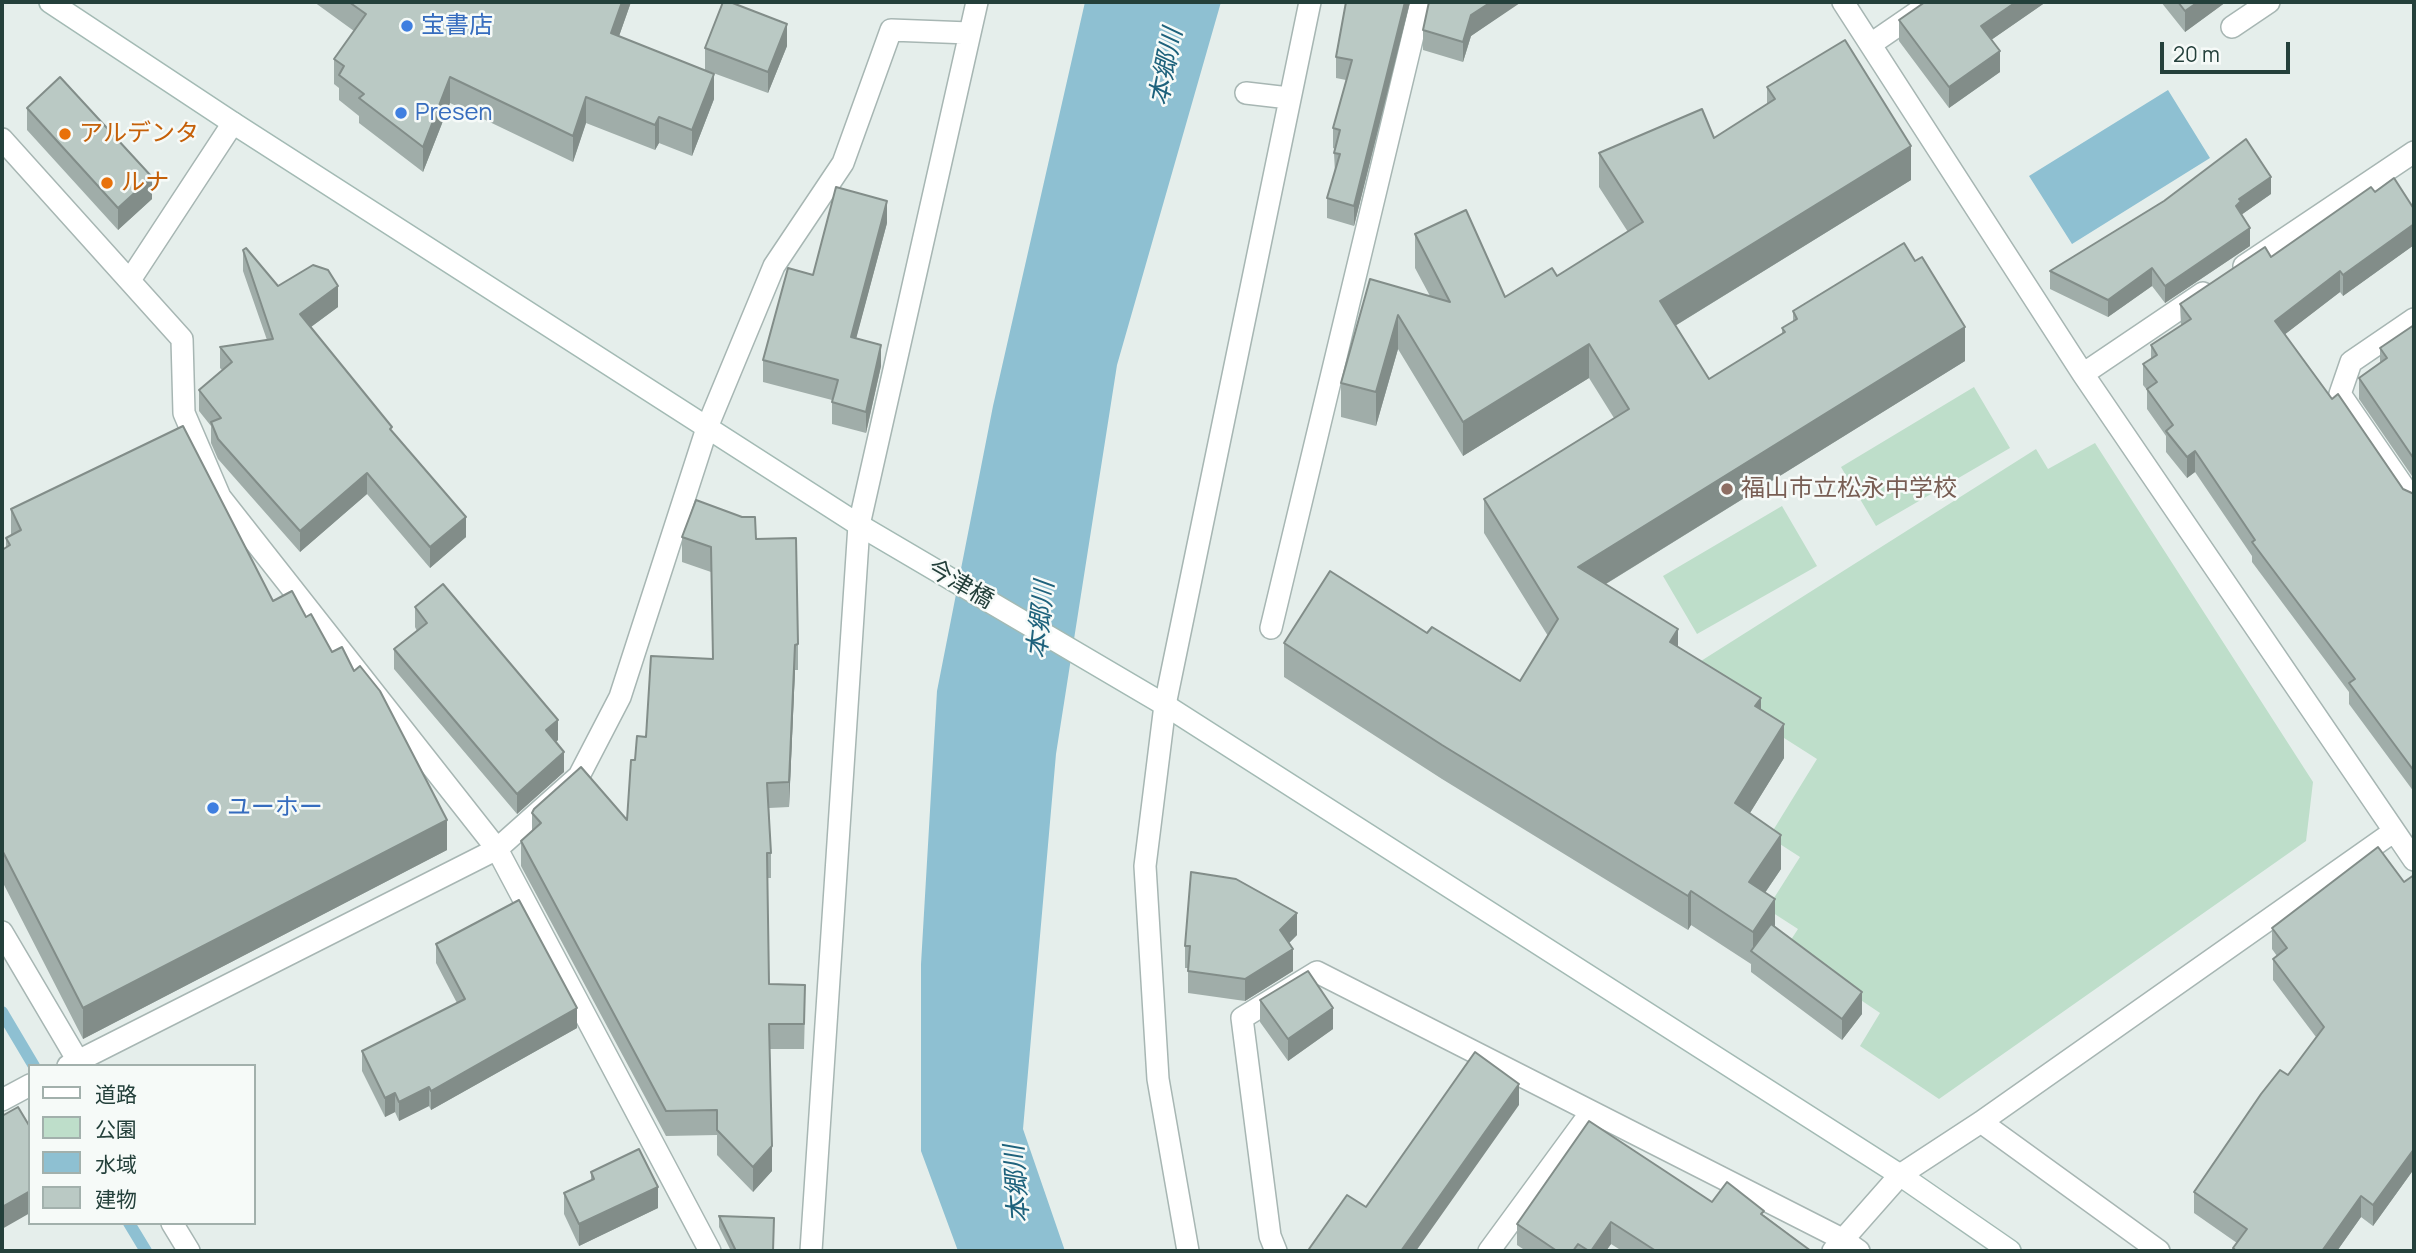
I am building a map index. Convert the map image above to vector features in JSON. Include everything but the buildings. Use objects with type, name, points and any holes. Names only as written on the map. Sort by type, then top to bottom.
[{"type":"street","name":"今津橋","points":[[50,2],[233,123],[708,425],[859,525],[1156,700],[1900,1175],[2010,1251]]},
{"type":"street","points":[[811,1251],[859,525],[976,2]]},
{"type":"street","points":[[1188,1251],[1158,1079],[1145,866],[1156,700],[1310,2]]},
{"type":"street","points":[[1271,628],[1421,2]]},
{"type":"street","points":[[1843,2],[2083,374],[2414,860]]},
{"type":"street","points":[[1871,44],[1932,2]]},
{"type":"street","points":[[2232,27],[2269,2]]},
{"type":"street","points":[[2,932],[76,1064],[497,849],[579,776],[620,697],[708,425],[774,265],[843,163],[891,30],[969,33]]},
{"type":"street","points":[[1246,93],[1289,97]]},
{"type":"street","points":[[130,280],[233,123]]},
{"type":"street","points":[[2,139],[182,340],[184,413],[220,497],[497,849],[710,1251]]},
{"type":"street","points":[[2083,374],[2414,152]]},
{"type":"street","points":[[2414,319],[2351,362],[2340,394],[2414,502]]},
{"type":"street","points":[[1276,1251],[1270,1236],[1242,1018],[1317,972],[1591,1112],[1844,1247],[1900,1175],[1981,1122],[2393,832]]},
{"type":"street","points":[[4,1098],[28,1086]]},
{"type":"street","points":[[1489,1251],[1591,1112]]},
{"type":"street","points":[[1981,1122],[2160,1251]]},
{"type":"street","points":[[174,1225],[189,1251]]},
{"type":"green space","points":[[1974,387],[2010,448],[1876,526],[1841,467]]},
{"type":"green space","points":[[2095,443],[2313,782],[2306,841],[1939,1099],[1860,1046],[1880,1013],[1785,949],[1798,929],[1767,909],[1800,857],[1769,837],[1817,759],[1682,673],[2036,449],[2048,469]]},
{"type":"green space","points":[[1782,506],[1817,566],[1697,634],[1663,576]]},
{"type":"water","name":"本郷川","points":[[1085,2],[1221,2],[1117,365],[1056,754],[1023,1129],[1065,1251],[958,1251],[921,1151],[921,964],[937,691],[993,406]]},
{"type":"water","points":[[2168,90],[2210,158],[2072,244],[2029,176]]},
{"type":"waterway","points":[[2,1012],[33,1064]]},
{"type":"waterway","points":[[130,1225],[146,1251]]},
{"type":"place","name":"宝書店","points":[[407,26]]},
{"type":"place","name":"Presen","points":[[401,113]]},
{"type":"place","name":"アルデンタ","points":[[65,134]]},
{"type":"place","name":"ルナ","points":[[107,183]]},
{"type":"place","name":"福山市立松永中学校","points":[[1727,489]]},
{"type":"place","name":"ユーホー","points":[[213,808]]}]
